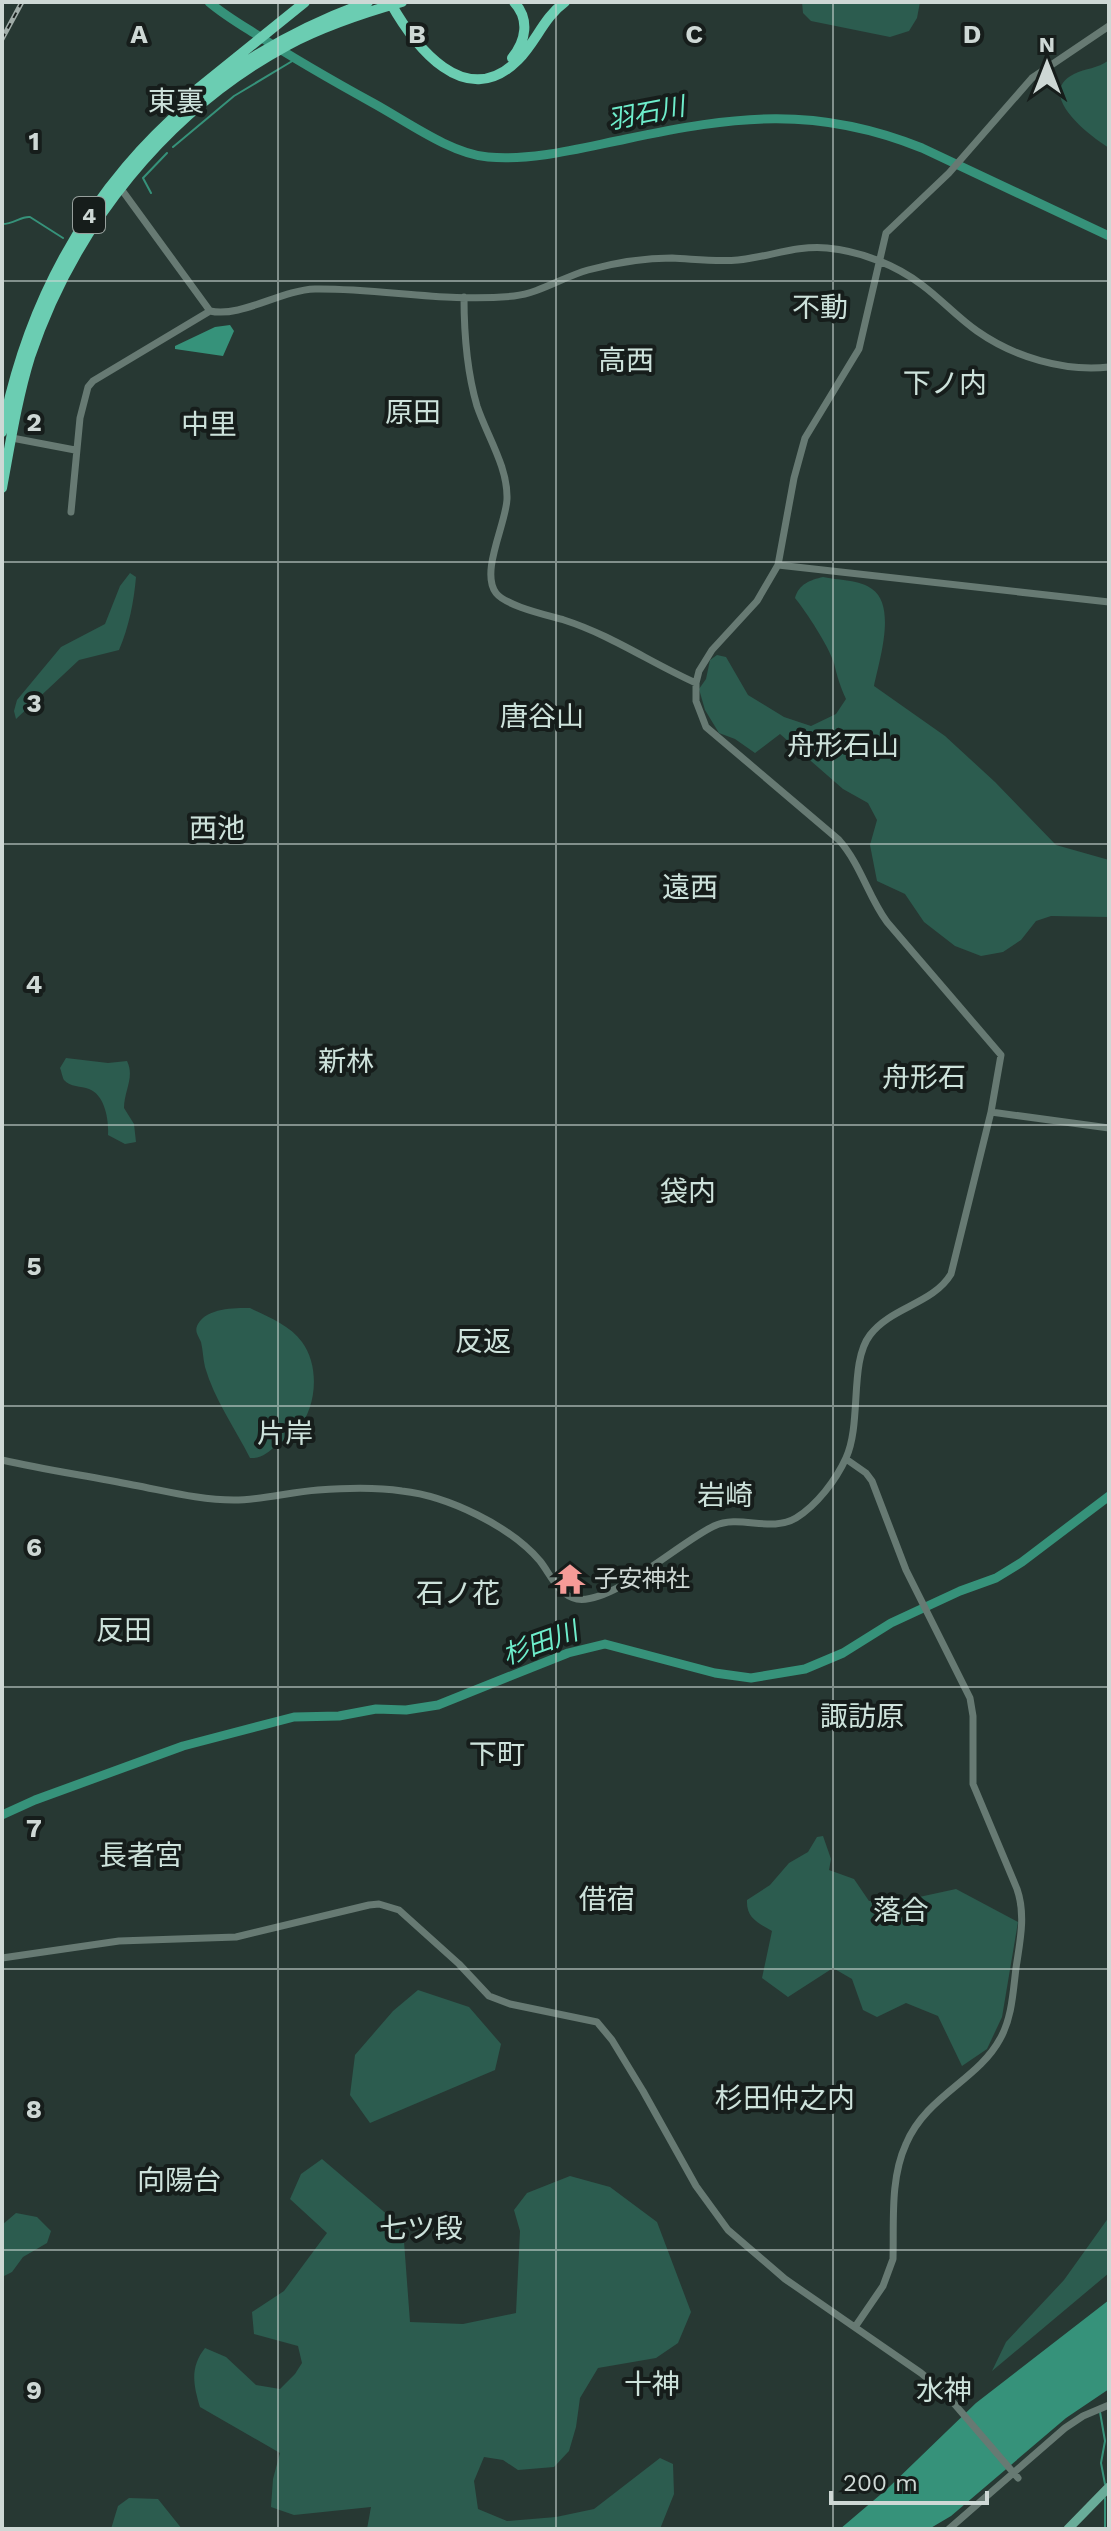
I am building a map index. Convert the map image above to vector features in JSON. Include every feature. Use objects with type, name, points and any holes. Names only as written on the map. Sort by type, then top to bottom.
[{"type":"highway","points":[[259,52],[269,33],[305,2]]},
{"type":"highway","name":"4","points":[[285,42],[323,19],[368,2]]},
{"type":"highway","points":[[392,2],[430,52],[453,69],[469,73],[488,73],[510,60],[522,43],[525,22],[514,2]]},
{"type":"highway","points":[[392,2],[411,38],[438,65],[461,76],[481,78],[500,73],[517,61],[551,14],[565,2]]},
{"type":"highway","name":"4","points":[[117,184],[133,156],[194,100],[259,52],[402,2]]},
{"type":"highway","name":"4","points":[[2,488],[7,435],[21,357],[46,291],[81,227],[117,184],[183,121],[233,80],[259,52]]},
{"type":"main road","points":[[1068,2529],[1109,2487]]},
{"type":"street","points":[[2,1460],[221,1500],[339,1489],[421,1494],[441,1499],[487,1521],[540,1561],[567,1596],[584,1599],[630,1580],[717,1524],[737,1521],[774,1524],[795,1518],[819,1498],[846,1459],[854,1427],[864,1345],[885,1321],[939,1289],[951,1274],[1001,1066],[998,1050],[887,922],[875,904],[855,859],[839,840],[706,727],[699,715],[696,683],[704,660],[747,614],[778,565],[794,478],[805,438],[859,349],[878,262],[889,228],[950,171],[1032,78],[1109,26]]},
{"type":"street","points":[[117,184],[210,311]]},
{"type":"street","points":[[71,512],[82,403],[93,381],[210,311],[224,312],[285,294],[315,289],[464,297],[517,295],[588,270],[658,259],[739,260],[824,247],[854,253],[919,282],[976,331],[1005,348],[1062,365],[1109,367]]},
{"type":"street","points":[[464,297],[472,386],[506,481],[507,503],[490,574],[493,589],[505,600],[598,632],[696,683]]},
{"type":"street","points":[[7,435],[75,450]]},
{"type":"street","points":[[778,565],[1109,602]]},
{"type":"street","points":[[991,1112],[1109,1128]]},
{"type":"street","points":[[846,1459],[872,1481],[891,1534],[973,1706],[973,1784],[1021,1902],[1021,1939],[1010,2013],[1001,2038],[991,2053],[928,2110],[905,2145],[897,2171],[890,2272],[855,2327]]},
{"type":"street","points":[[2,1958],[119,1941],[236,1937],[369,1905],[391,1906],[431,1937],[489,1996],[510,2004],[597,2022],[612,2040],[696,2186],[719,2219],[785,2279],[921,2373],[949,2398],[1018,2478]]},
{"type":"street","points":[[949,2529],[1065,2428],[1108,2406]]},
{"type":"shaded area","points":[[802,2],[920,2],[917,18],[909,31],[890,37],[811,21],[803,13]]},
{"type":"shaded area","points":[[1109,60],[1109,148],[1069,114],[1060,92],[1063,82],[1074,74]]},
{"type":"shaded area","points":[[230,325],[234,331],[223,356],[175,349],[175,346],[215,327]]},
{"type":"shaded area","points":[[130,573],[136,577],[134,595],[119,650],[79,660],[16,719],[14,711],[17,700],[61,647],[105,624],[120,586]]},
{"type":"shaded area","points":[[823,577],[862,584],[879,597],[885,621],[874,686],[945,736],[1056,845],[1109,860],[1109,917],[1051,916],[1036,921],[1021,940],[1003,952],[981,956],[955,946],[924,922],[905,894],[877,881],[870,845],[877,820],[868,803],[843,789],[780,734],[755,753],[735,739],[719,733],[705,710],[699,689],[706,679],[710,660],[717,655],[726,657],[748,695],[784,717],[811,726],[836,714],[846,699],[827,647],[795,598],[806,583]]},
{"type":"shaded area","points":[[66,1058],[108,1063],[127,1061],[130,1078],[124,1108],[134,1124],[136,1142],[125,1144],[108,1135],[107,1115],[99,1097],[89,1089],[72,1085],[64,1079],[60,1068]]},
{"type":"shaded area","points":[[250,1308],[297,1336],[308,1352],[314,1375],[312,1399],[304,1421],[290,1436],[254,1458],[250,1458],[214,1390],[196,1331],[202,1319],[214,1312]]},
{"type":"shaded area","points":[[823,1836],[831,1859],[829,1870],[854,1879],[869,1901],[910,1899],[956,1889],[1018,1922],[1002,2017],[987,2049],[962,2066],[938,2016],[906,2003],[877,2017],[863,2010],[852,1979],[833,1968],[788,1997],[762,1978],[772,1931],[751,1916],[747,1900],[770,1885],[789,1863],[808,1852],[817,1837]]},
{"type":"shaded area","points":[[418,1990],[469,2007],[501,2044],[495,2070],[370,2123],[350,2095],[355,2055],[393,2011]]},
{"type":"shaded area","points":[[322,2159],[403,2228],[410,2322],[463,2324],[516,2313],[520,2231],[514,2210],[527,2193],[570,2176],[610,2187],[657,2222],[691,2312],[678,2343],[656,2358],[598,2368],[580,2398],[569,2451],[554,2467],[518,2470],[503,2460],[484,2457],[474,2481],[478,2509],[507,2521],[556,2517],[594,2509],[660,2458],[673,2464],[674,2494],[660,2529],[367,2529],[371,2507],[294,2515],[271,2507],[273,2479],[280,2453],[200,2407],[195,2369],[205,2348],[226,2357],[256,2385],[280,2389],[302,2363],[298,2346],[254,2334],[252,2312],[284,2291],[327,2233],[290,2199],[301,2174]]},
{"type":"shaded area","points":[[16,2213],[37,2217],[51,2231],[47,2243],[23,2257],[12,2272],[2,2277],[2,2225]]},
{"type":"shaded area","points":[[1109,2217],[1109,2273],[992,2371],[1006,2342],[1064,2280]]},
{"type":"shaded area","points":[[1109,2300],[1109,2389],[1066,2418],[951,2516],[929,2529],[840,2529],[887,2489],[976,2403]]},
{"type":"shaded area","points":[[129,2498],[158,2499],[182,2529],[111,2529],[118,2506]]},
{"type":"waterway","name":"羽石川","points":[[209,2],[328,78],[429,136],[474,155],[505,158],[540,155],[739,120],[810,120],[883,134],[922,148],[1109,236]]},
{"type":"waterway","points":[[173,147],[234,96],[294,60]]},
{"type":"waterway","points":[[151,193],[143,178],[167,153]]},
{"type":"waterway","points":[[2,224],[30,217],[63,238]]},
{"type":"waterway","name":"杉田川","points":[[2,1815],[183,1746],[294,1717],[339,1716],[376,1709],[406,1710],[438,1705],[568,1653],[605,1644],[715,1673],[751,1678],[805,1669],[843,1653],[891,1623],[996,1578],[1109,1496]]},
{"type":"waterway","points":[[1100,2412],[1105,2441],[1101,2463],[1105,2484]]},
{"type":"waterway","points":[[1105,2498],[1105,2529]]},
{"type":"railway","points":[[2,39],[22,2]]},
{"type":"place","name":"子安神社","points":[[570,1579]]},
{"type":"district","name":"東裏","points":[[176,101]]},
{"type":"district","name":"不動","points":[[820,307]]},
{"type":"district","name":"高西","points":[[626,360]]},
{"type":"district","name":"下ノ内","points":[[945,383]]},
{"type":"district","name":"原田","points":[[413,412]]},
{"type":"district","name":"中里","points":[[209,424]]},
{"type":"district","name":"唐谷山","points":[[542,716]]},
{"type":"district","name":"舟形石山","points":[[843,745]]},
{"type":"district","name":"西池","points":[[217,828]]},
{"type":"district","name":"遠西","points":[[690,887]]},
{"type":"district","name":"新林","points":[[346,1061]]},
{"type":"district","name":"舟形石","points":[[924,1077]]},
{"type":"district","name":"袋内","points":[[688,1191]]},
{"type":"district","name":"反返","points":[[483,1341]]},
{"type":"district","name":"片岸","points":[[285,1433]]},
{"type":"district","name":"岩崎","points":[[725,1495]]},
{"type":"district","name":"石ノ花","points":[[458,1593]]},
{"type":"district","name":"反田","points":[[124,1630]]},
{"type":"district","name":"諏訪原","points":[[862,1716]]},
{"type":"district","name":"下町","points":[[497,1754]]},
{"type":"district","name":"長者宮","points":[[141,1855]]},
{"type":"district","name":"借宿","points":[[607,1899]]},
{"type":"district","name":"落合","points":[[901,1910]]},
{"type":"district","name":"杉田仲之内","points":[[785,2098]]},
{"type":"district","name":"向陽台","points":[[179,2180]]},
{"type":"district","name":"七ツ段","points":[[421,2228]]},
{"type":"district","name":"十神","points":[[652,2384]]},
{"type":"district","name":"水神","points":[[944,2390]]}]
